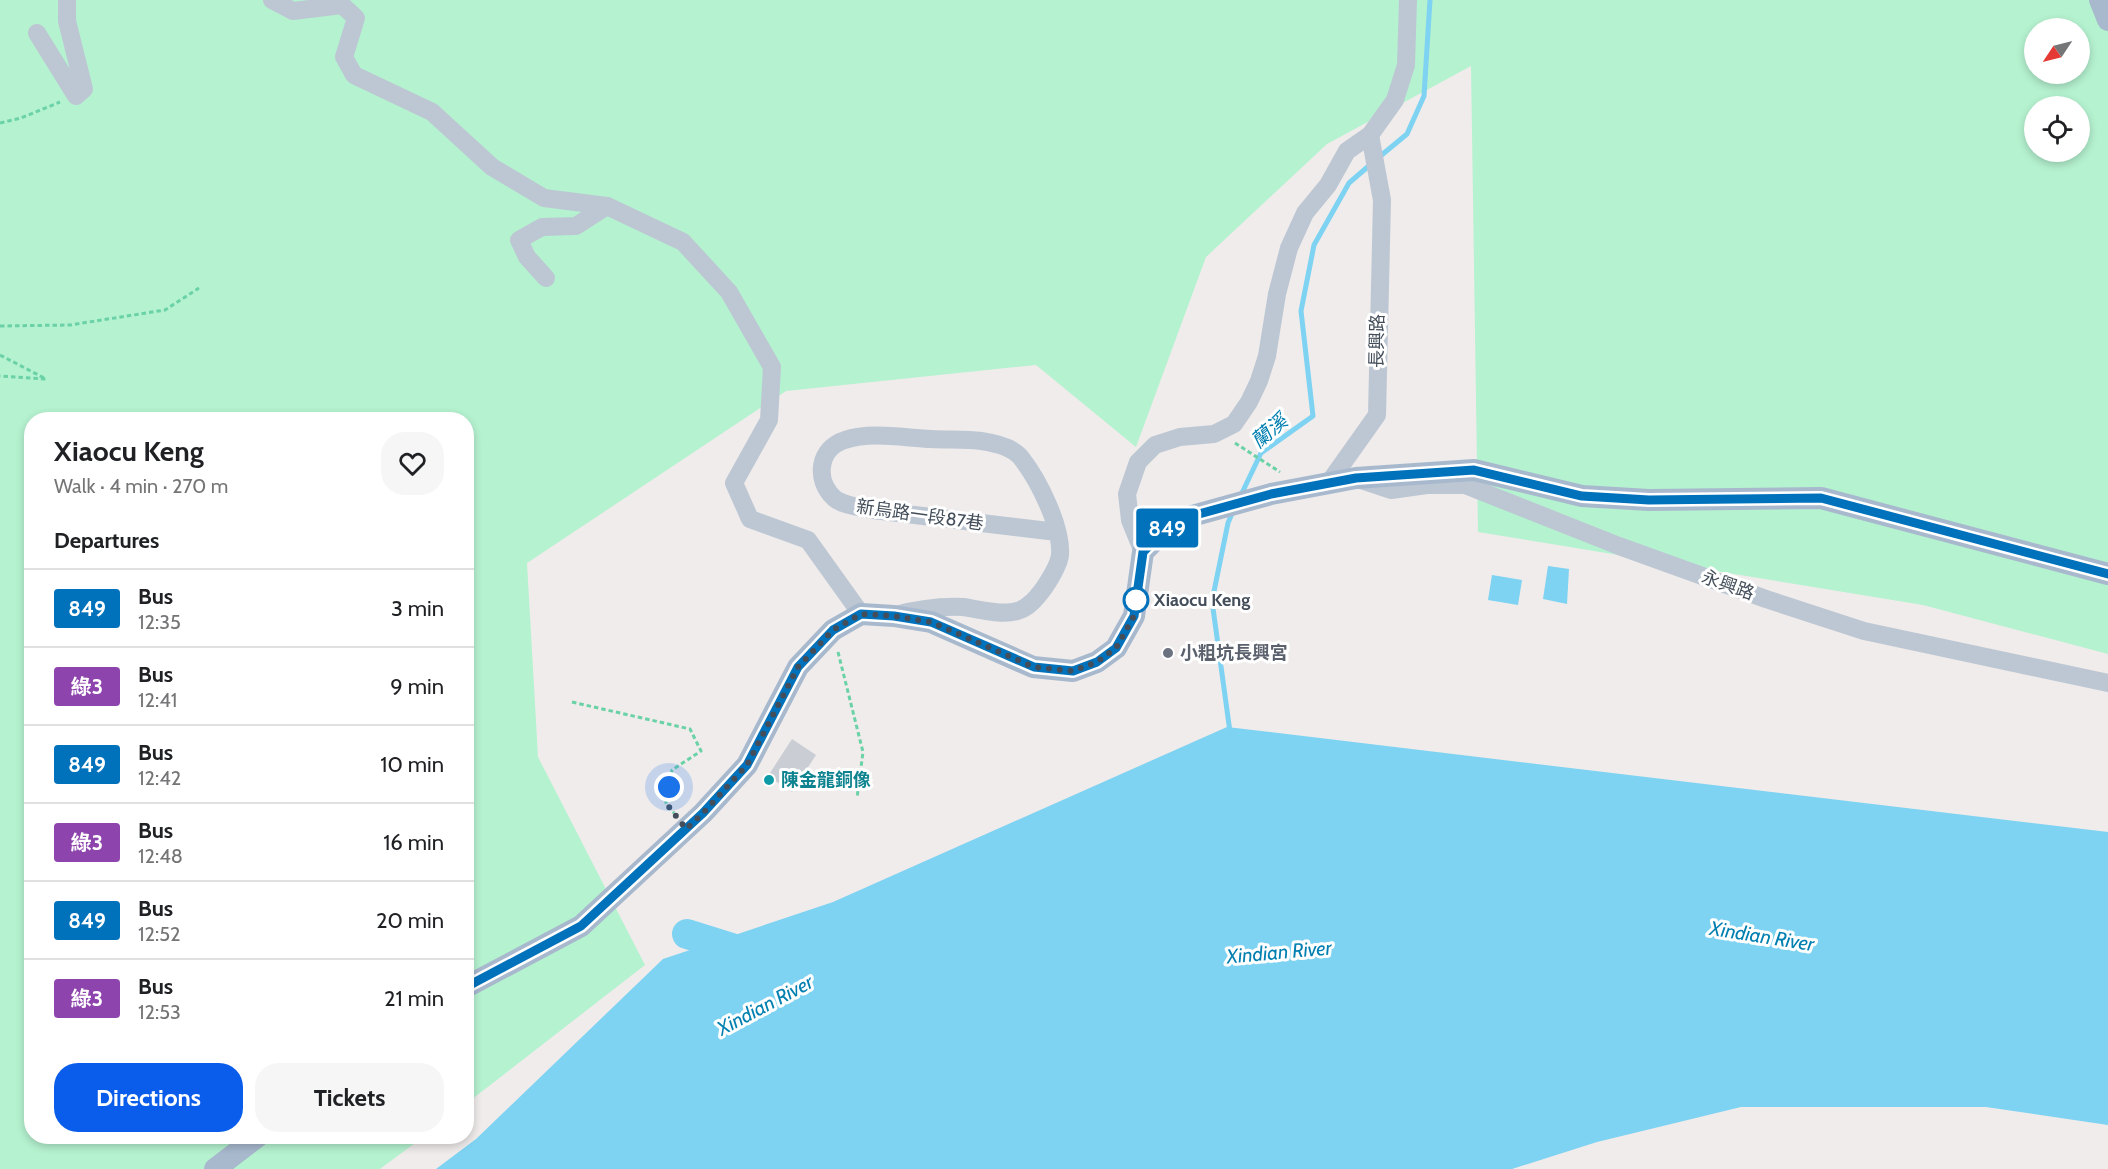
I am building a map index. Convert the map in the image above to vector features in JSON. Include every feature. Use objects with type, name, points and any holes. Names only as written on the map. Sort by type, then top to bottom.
[{"type":"main road","points":[[2100,0],[2108,20]]},
{"type":"main road","points":[[474,983],[581,926],[703,813],[747,765],[798,667],[833,630],[861,614],[931,622],[1034,667],[1073,671],[1097,662],[1116,648],[1134,616],[1143,552],[1168,527],[1181,519],[1271,494],[1356,478],[1474,470],[1582,496],[1649,500],[1821,498],[2108,574]]},
{"type":"main road","points":[[215,1169],[248,1144]]},
{"type":"street","points":[[38,33],[76,96],[84,88],[67,21],[67,0]]},
{"type":"street","points":[[272,0],[293,11],[342,5],[356,18],[344,57],[354,75],[432,112],[492,167],[544,198],[607,206],[683,242],[729,292],[772,367],[769,420],[734,483],[750,519],[808,540],[861,614]]},
{"type":"street","points":[[1143,552],[1130,520],[1127,494],[1138,462],[1155,445],[1180,437],[1214,434],[1234,424],[1249,402],[1268,356],[1277,294],[1289,248],[1305,213],[1328,185],[1347,151],[1372,141],[1395,100],[1406,65],[1408,0]]},
{"type":"street","name":"長興路","points":[[1328,484],[1377,415],[1382,200],[1372,141]]},
{"type":"street","points":[[546,278],[527,257],[519,240],[542,227],[576,226],[607,206]]},
{"type":"street","name":"新烏路一段87巷","points":[[894,616],[922,608],[961,607],[1017,611],[1030,605],[1054,570],[1060,556],[1057,532],[1040,489],[1027,465],[1019,454],[1008,448],[982,441],[867,436],[846,439],[834,445],[825,453],[822,472],[824,485],[835,499],[844,503],[873,510],[1057,532]]},
{"type":"street","name":"永興路","points":[[1356,478],[1391,490],[1427,485],[1465,485],[1619,546],[1766,599],[1864,631],[2108,683]]},
{"type":"path","points":[[0,123],[21,118],[76,96]]},
{"type":"path","points":[[0,326],[70,325],[165,310],[198,288]]},
{"type":"path","points":[[0,355],[46,379],[0,376]]},
{"type":"path","points":[[1227,438],[1281,472]]},
{"type":"path","points":[[833,630],[863,752],[857,798]]},
{"type":"path","points":[[572,702],[690,729],[701,751],[672,770],[666,803],[686,829]]},
{"type":"green space","points":[[0,0],[2108,0],[2108,654],[1923,605],[1478,532],[1471,66],[1327,144],[1206,257],[1136,447],[1036,365],[786,391],[527,563],[538,757],[645,965],[474,1098],[474,412],[24,412],[24,1144],[414,1144],[380,1169],[0,1169]]},
{"type":"water","points":[[1548,566],[1569,569],[1567,604],[1543,599]]},
{"type":"water","points":[[1492,575],[1522,580],[1518,605],[1488,600]]},
{"type":"water","name":"Xindian River","points":[[1227,727],[2108,832],[2108,1125],[1986,1107],[1741,1107],[1597,1142],[1512,1169],[436,1169],[469,1144],[474,1144],[474,1140],[663,959],[833,902]]},
{"type":"building","points":[[792,739],[816,755],[792,792],[768,776]]},
{"type":"waterway","name":"蘭溪","points":[[1378,158],[1407,134],[1424,96],[1430,0]]},
{"type":"waterway","name":"蘭溪","points":[[1241,495],[1261,453],[1313,416],[1301,311],[1314,245],[1349,183],[1371,164]]},
{"type":"waterway","name":"蘭溪","points":[[1230,732],[1212,601],[1228,523],[1233,511]]},
{"type":"waterway","points":[[687,934],[751,954]]},
{"type":"bus line","name":"849","points":[[474,983],[581,926],[703,813],[747,765],[798,667],[833,630],[861,614],[931,622],[1034,667],[1073,671],[1097,662],[1116,648],[1134,616],[1143,552],[1168,527],[1181,519],[1271,494],[1356,478],[1474,470],[1582,496],[1649,500],[1821,498],[2108,574]]},
{"type":"place","name":"Xiaocu Keng","points":[[1136,600]]},
{"type":"place","name":"小粗坑長興宮","points":[[1168,653]]},
{"type":"place","name":"陳金龍銅像","points":[[769,780]]},
{"type":"route","points":[[669,787],[666,803],[686,829],[747,765],[798,667],[833,630],[861,614],[931,622],[1034,667],[1073,671],[1097,662],[1116,648],[1134,616],[1137,595],[1136,600]]}]
